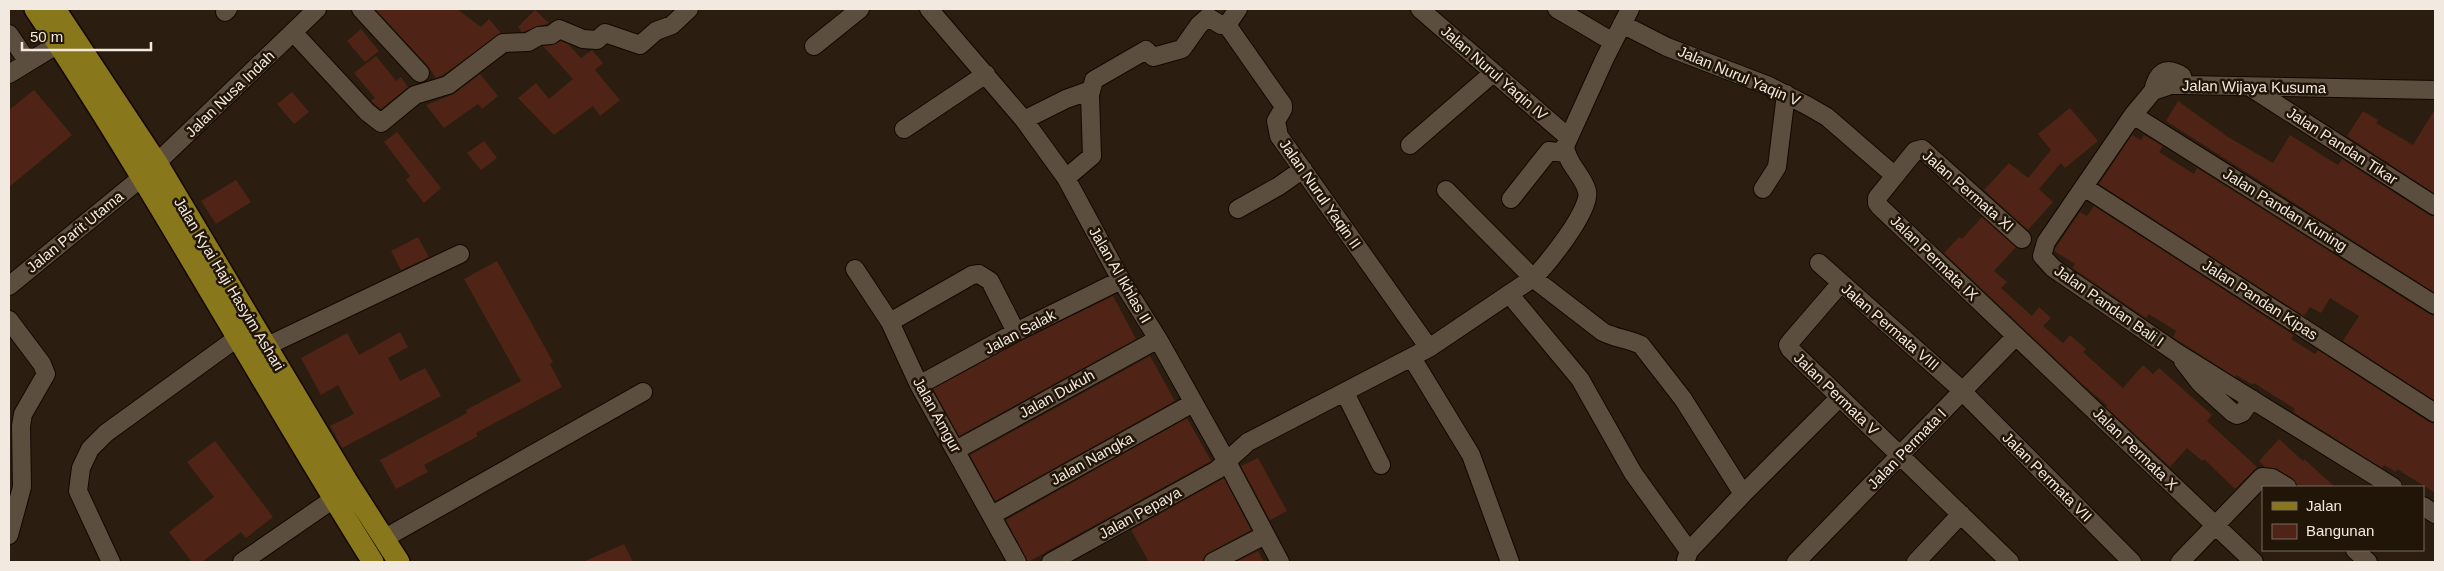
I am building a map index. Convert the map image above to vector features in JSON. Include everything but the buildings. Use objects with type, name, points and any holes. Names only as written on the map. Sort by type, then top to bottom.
[{"type":"main road","name":"Jalan Kyai Haji Hasyim Ashari","points":[[35,9],[141,178],[332,500],[373,562]]},
{"type":"main road","name":"Jalan Kyai Haji Hasyim Ashari","points":[[55,9],[157,163],[347,481],[399,562]]},
{"type":"street","name":"Jalan Nusa Indah","points":[[141,178],[317,9]]},
{"type":"street","points":[[361,9],[420,73]]},
{"type":"street","points":[[293,32],[367,112],[381,123],[415,94],[448,85],[503,43],[528,42],[539,36],[551,35],[559,30],[584,39],[598,40],[606,33],[640,45],[656,30],[672,25],[688,9]]},
{"type":"street","points":[[814,46],[860,9]]},
{"type":"street","name":"Jalan Al Ikhlas II","points":[[929,9],[1024,120],[1066,178],[1121,280],[1158,339],[1227,462],[1280,562]]},
{"type":"street","points":[[1066,178],[1092,156],[1091,90],[1094,80],[1146,50],[1153,57],[1182,49],[1199,25],[1208,17],[1221,25],[1227,25],[1238,9]]},
{"type":"street","name":"Jalan Nurul Yaqin IV","points":[[1420,9],[1471,51],[1567,145],[1588,193],[1586,203],[1562,243],[1532,278],[1510,294],[1424,342]]},
{"type":"street","points":[[1557,9],[1613,42]]},
{"type":"street","points":[[1511,199],[1549,151],[1567,145],[1626,13]]},
{"type":"street","name":"Jalan Nurul Yaqin V","points":[[1626,13],[1667,47],[1786,94],[1827,116],[1896,176]]},
{"type":"street","name":"Jalan Nurul Yaqin II","points":[[1227,25],[1283,105],[1283,109],[1276,121],[1276,129],[1424,342]]},
{"type":"street","points":[[9,34],[28,62]]},
{"type":"street","points":[[9,74],[58,44]]},
{"type":"street","points":[[1410,145],[1493,73]]},
{"type":"street","points":[[904,129],[986,74]]},
{"type":"street","name":"Jalan Wijaya Kusuma","points":[[2042,256],[2046,242],[2133,115],[2153,90],[2172,85],[2185,85],[2433,92]]},
{"type":"street","name":"Jalan Pandan Tikar","points":[[2250,87],[2435,206]]},
{"type":"street","points":[[1024,120],[1066,99],[1091,90]]},
{"type":"street","points":[[1763,189],[1777,167],[1786,94]]},
{"type":"street","name":"Jalan Pandan Kuning","points":[[2133,115],[2435,305]]},
{"type":"street","name":"Jalan Permata XI","points":[[1896,176],[1915,151],[1922,149],[2022,239]]},
{"type":"street","points":[[1238,209],[1279,186],[1303,169]]},
{"type":"street","name":"Jalan Permata IX","points":[[1896,176],[1878,198],[1877,203],[2016,336]]},
{"type":"street","name":"Jalan Parit Utama","points":[[9,286],[141,178]]},
{"type":"street","name":"Jalan Pandan Kipas","points":[[2084,187],[2435,413]]},
{"type":"street","points":[[1446,190],[1532,278],[1603,332],[1614,338],[1631,340],[1641,345],[1683,400],[1743,494]]},
{"type":"street","points":[[267,346],[460,254]]},
{"type":"street","name":"Jalan Pandan Bali I","points":[[2042,256],[2053,268],[2177,354],[2200,383],[2233,413],[2242,413],[2252,399],[2391,486]]},
{"type":"street","name":"Jalan Permata VIII","points":[[1819,263],[1840,284],[1962,392]]},
{"type":"street","name":"Jalan Amgur","points":[[855,269],[890,322],[919,385],[1017,562]]},
{"type":"street","points":[[890,322],[972,275],[979,274],[990,281],[1016,332]]},
{"type":"street","name":"Jalan Salak","points":[[919,385],[1016,332],[1121,280]]},
{"type":"street","name":"Jalan Permata V","points":[[1840,284],[1788,345],[1793,354],[2010,562]]},
{"type":"street","points":[[1510,294],[1580,378],[1633,473],[1688,557],[1743,494],[1839,398]]},
{"type":"street","points":[[9,320],[42,364],[46,374],[23,414],[21,426],[22,487],[9,535]]},
{"type":"street","name":"Jalan Permata I","points":[[1796,562],[2016,336]]},
{"type":"street","name":"Jalan Permata X","points":[[2016,336],[2254,562]]},
{"type":"street","points":[[111,562],[78,491],[81,468],[90,449],[106,433],[237,338]]},
{"type":"street","name":"Jalan Dukuh","points":[[956,450],[1158,339]]},
{"type":"street","name":"Jalan Pepaya","points":[[1051,562],[1217,470],[1248,442],[1412,358],[1424,342]]},
{"type":"street","points":[[1412,358],[1471,455],[1510,562]]},
{"type":"street","points":[[385,538],[643,392]]},
{"type":"street","name":"Jalan Permata VII","points":[[1962,392],[2132,562]]},
{"type":"street","points":[[1345,393],[1381,464]]},
{"type":"street","name":"Jalan Nangka","points":[[992,514],[1193,403]]},
{"type":"street","points":[[2180,562],[2262,477],[2272,478],[2285,486]]},
{"type":"street","points":[[242,562],[332,500]]},
{"type":"street","points":[[2424,507],[2435,514]]},
{"type":"street","points":[[1916,562],[1961,514]]},
{"type":"street","points":[[1213,562],[1265,535]]},
{"type":"street","points":[[2356,551],[2368,562]]}]
